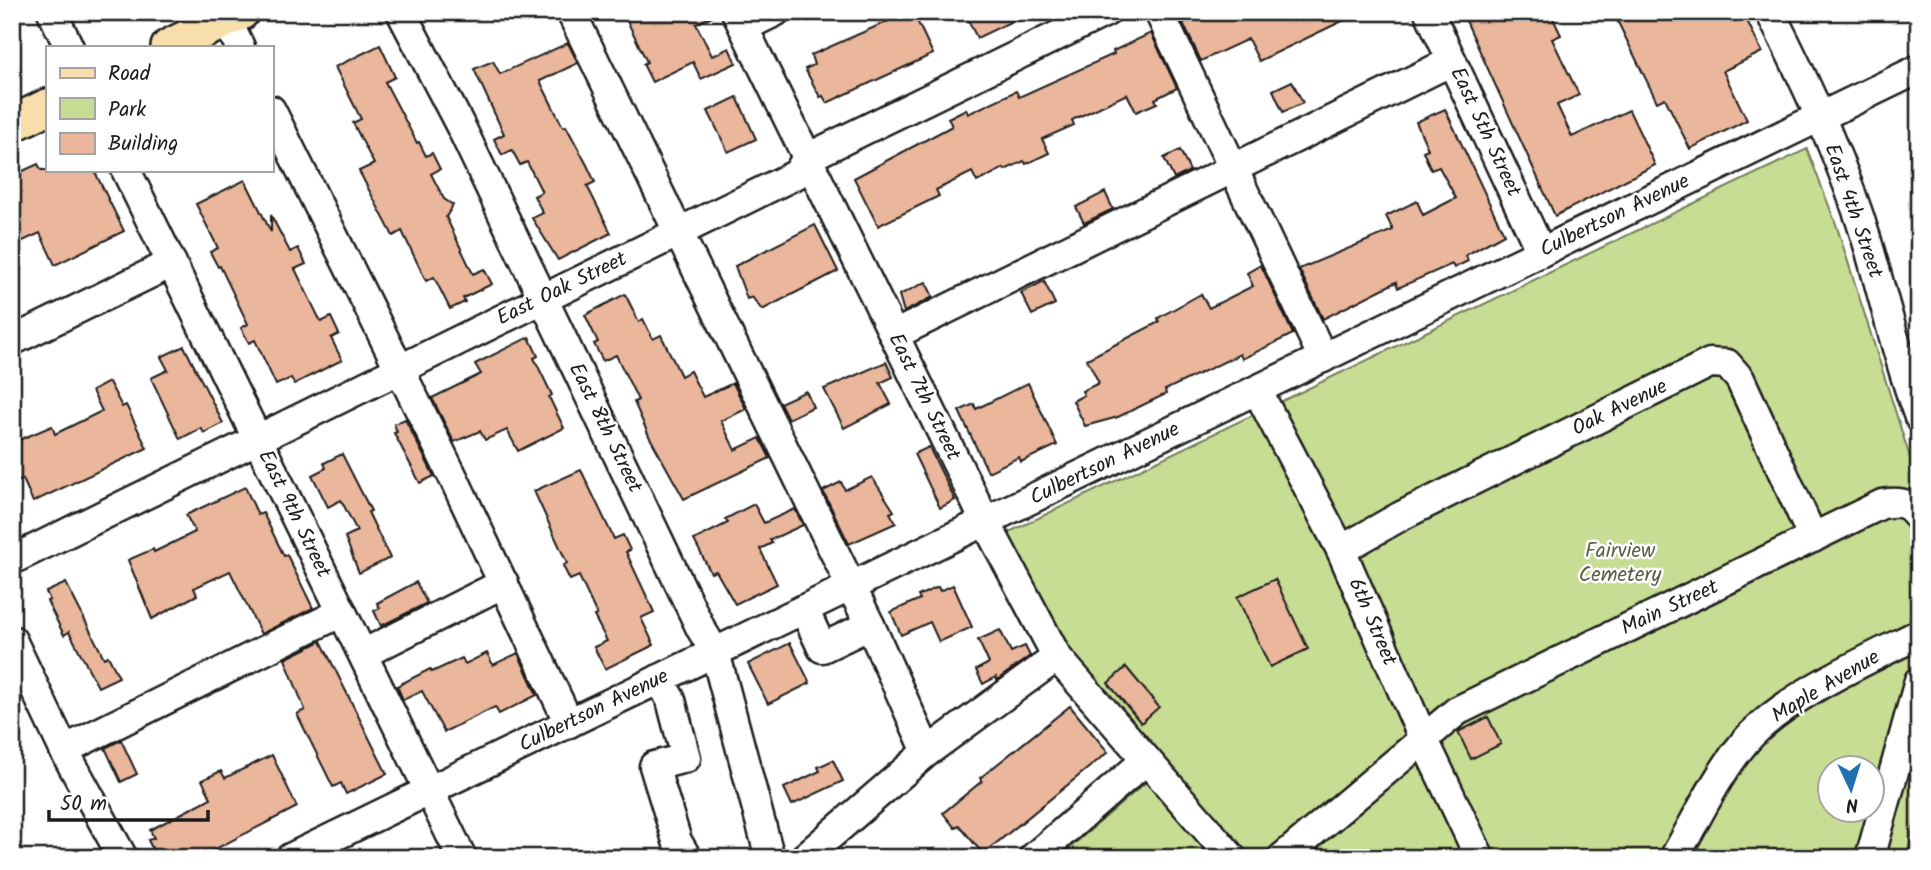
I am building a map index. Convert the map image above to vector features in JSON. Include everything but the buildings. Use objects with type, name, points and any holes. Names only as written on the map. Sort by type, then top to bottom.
[{"type":"main road","points":[[171,46],[220,24]]},
{"type":"main road","points":[[12,124],[46,107]]},
{"type":"street","points":[[52,12],[69,46]]},
{"type":"street","name":"East 8th Street","points":[[401,12],[461,127],[701,629],[715,652],[769,858]]},
{"type":"street","points":[[571,12],[852,586],[927,752]]},
{"type":"street","points":[[740,20],[775,12]]},
{"type":"street","name":"East Oak Street","points":[[12,560],[797,174],[807,158],[1106,12]]},
{"type":"street","points":[[1159,12],[1323,358]]},
{"type":"street","name":"East 5th Street","points":[[1429,12],[1541,252]]},
{"type":"street","name":"East 4th Street","points":[[1770,12],[1820,117],[1865,236],[1904,376],[1919,417]]},
{"type":"street","name":"East 7th Street","points":[[740,20],[985,522],[1057,657],[1232,858]]},
{"type":"street","points":[[894,335],[1452,61]]},
{"type":"street","name":"Culbertson Avenue","points":[[290,858],[1919,69]]},
{"type":"street","points":[[273,114],[401,368],[569,723]]},
{"type":"street","name":"East 9th Street","points":[[127,172],[462,858]]},
{"type":"street","points":[[12,341],[172,263]]},
{"type":"street","name":"Oak Avenue","points":[[1341,550],[1461,486],[1710,363],[1727,364],[1740,379],[1813,538]]},
{"type":"street","name":"6th Street","points":[[1257,390],[1341,550],[1423,738],[1480,858]]},
{"type":"street","name":"Main Street","points":[[1282,858],[1457,711],[1882,504],[1899,501],[1912,507],[1919,518]]},
{"type":"street","points":[[363,654],[503,583]]},
{"type":"street","points":[[804,609],[822,648],[870,625]]},
{"type":"street","points":[[64,750],[342,612]]},
{"type":"street","name":"Maple Avenue","points":[[1674,858],[1752,735],[1786,707],[1859,664],[1919,634]]},
{"type":"street","points":[[12,640],[64,750],[123,858]]},
{"type":"street","points":[[804,858],[927,752],[1057,657]]},
{"type":"street","points":[[659,679],[671,700],[686,758],[654,766],[677,841],[687,858]]},
{"type":"street","points":[[1870,858],[1919,681]]},
{"type":"street","points":[[1033,858],[1146,760]]},
{"type":"green space","name":"Fairview Cemetery","points":[[1807,149],[1836,224],[1919,486],[1919,804],[1906,858],[1058,858],[1159,771],[1138,727],[1069,649],[1007,533]]}]
